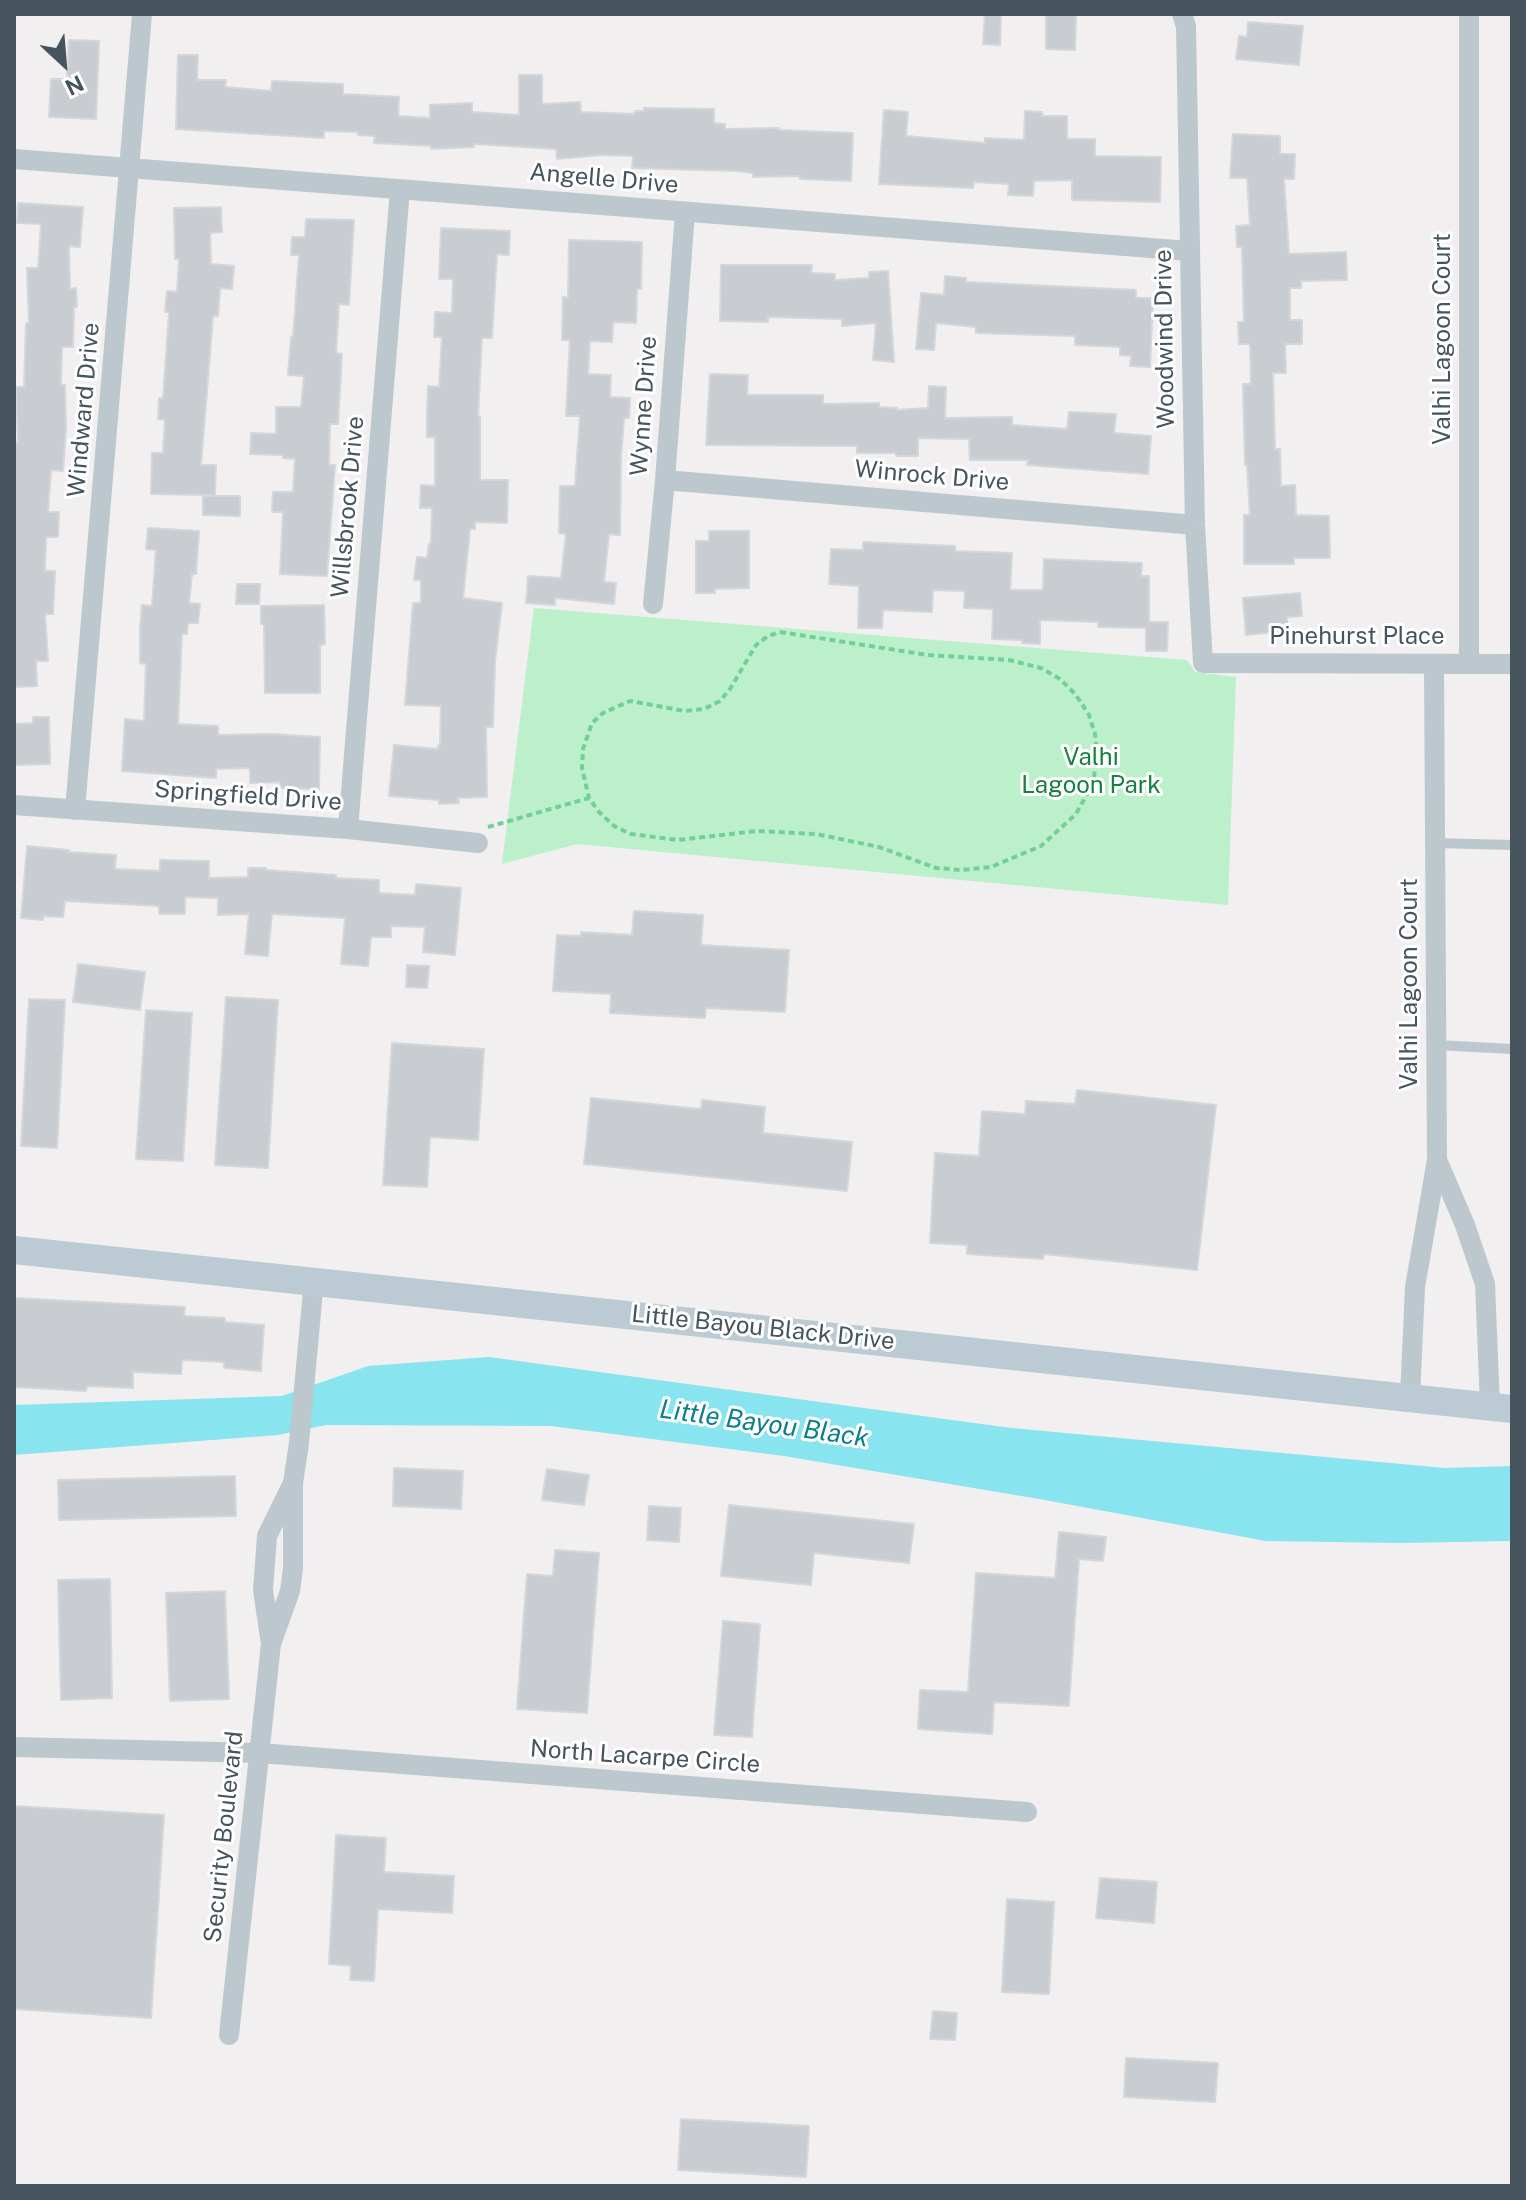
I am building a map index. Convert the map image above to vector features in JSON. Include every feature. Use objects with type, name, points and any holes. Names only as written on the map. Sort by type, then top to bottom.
[{"type":"main road","name":"Little Bayou Black Drive","points":[[14,1250],[1501,1408]]},
{"type":"street","name":"Windward Drive","points":[[75,810],[142,14]]},
{"type":"street","name":"Woodwind Drive","points":[[1182,14],[1186,26],[1195,525],[1203,663]]},
{"type":"street","name":"Valhi Lagoon Court","points":[[1469,14],[1469,664]]},
{"type":"street","name":"Angelle Drive","points":[[14,159],[1189,251]]},
{"type":"street","name":"Willsbrook Drive","points":[[348,829],[400,189]]},
{"type":"street","name":"Wynne Drive","points":[[653,604],[685,212]]},
{"type":"street","name":"Winrock Drive","points":[[665,480],[1195,525]]},
{"type":"street","name":"Pinehurst Place","points":[[1203,663],[1512,664]]},
{"type":"street","name":"Valhi Lagoon Court","points":[[1410,1397],[1415,1287],[1437,1160],[1434,664]]},
{"type":"street","name":"Springfield Drive","points":[[14,805],[348,829],[481,835]]},
{"type":"street","name":"Valhi Lagoon Court","points":[[1437,1160],[1465,1225],[1485,1284],[1501,1408]]},
{"type":"street","name":"Security Boulevard","points":[[229,2035],[271,1644],[292,1580],[295,1523],[293,1483],[314,1280]]},
{"type":"street","name":"Security Boulevard","points":[[271,1644],[263,1590],[267,1536],[293,1483]]},
{"type":"street","name":"North Lacarpe Circle","points":[[14,1747],[259,1753],[1027,1812]]},
{"type":"lane","points":[[1435,843],[1512,845]]},
{"type":"lane","points":[[1436,1045],[1512,1049]]},
{"type":"path","points":[[780,632],[928,655],[1024,662],[1060,679],[1076,695],[1089,715],[1095,734],[1097,754],[1094,777],[1076,814],[1041,846],[991,867],[961,870],[936,868],[879,847],[816,834],[757,831],[678,840],[631,834],[614,826],[589,798],[582,768],[583,749],[592,723],[603,713],[630,701],[685,711],[704,709],[720,701],[730,689],[756,645],[780,632]]},
{"type":"path","points":[[481,835],[589,798]]},
{"type":"green space","name":"Valhi Lagoon Park","points":[[534,608],[1187,660],[1195,672],[1236,677],[1228,905],[577,844],[502,864]]},
{"type":"water","name":"Little Bayou Black","points":[[489,1357],[1011,1428],[1445,1468],[1512,1466],[1512,1541],[1266,1541],[784,1456],[551,1426],[326,1425],[278,1435],[14,1455],[14,1405],[282,1396],[368,1366]]},
{"type":"building","points":[[985,14],[1001,14],[1000,45],[983,44]]},
{"type":"building","points":[[1046,14],[1076,14],[1075,50],[1046,49]]},
{"type":"building","points":[[1248,22],[1303,26],[1299,65],[1236,59],[1239,36],[1247,37]]},
{"type":"building","points":[[69,40],[99,41],[96,119],[49,117],[51,79],[67,79]]},
{"type":"building","points":[[178,55],[198,55],[197,80],[226,80],[225,87],[271,91],[272,81],[343,84],[343,94],[399,97],[398,116],[430,118],[430,105],[472,103],[472,112],[519,115],[519,75],[542,75],[542,104],[580,102],[581,112],[635,114],[635,111],[644,111],[644,108],[714,109],[714,123],[725,124],[725,129],[779,128],[853,133],[851,181],[800,179],[800,176],[753,177],[753,173],[737,171],[632,168],[633,156],[557,159],[556,149],[474,144],[474,147],[431,149],[431,146],[374,143],[375,136],[358,135],[358,132],[324,131],[324,138],[176,129]]},
{"type":"building","points":[[884,110],[908,112],[906,136],[985,143],[985,138],[1024,140],[1025,111],[1042,112],[1042,116],[1067,116],[1067,139],[1095,139],[1095,156],[1161,157],[1160,202],[1072,200],[1072,180],[1034,181],[1033,196],[1008,195],[1009,184],[974,182],[973,188],[879,184]]},
{"type":"building","points":[[1233,134],[1280,136],[1280,154],[1295,154],[1294,179],[1284,179],[1289,254],[1346,252],[1347,280],[1301,281],[1301,288],[1290,288],[1290,320],[1302,320],[1302,344],[1285,344],[1286,373],[1273,373],[1275,449],[1280,449],[1281,486],[1295,485],[1296,515],[1329,516],[1330,558],[1294,558],[1294,564],[1244,564],[1244,515],[1250,515],[1243,384],[1251,384],[1250,344],[1239,344],[1238,322],[1244,322],[1242,247],[1237,247],[1236,226],[1250,225],[1247,178],[1230,178]]},
{"type":"building","points":[[18,203],[83,207],[80,247],[69,246],[70,289],[76,288],[77,307],[74,307],[73,347],[62,347],[61,385],[65,385],[66,429],[63,471],[51,470],[48,512],[59,512],[58,537],[46,537],[45,571],[55,571],[53,614],[45,614],[48,661],[36,661],[37,686],[14,687],[16,387],[24,387],[26,323],[29,323],[27,268],[38,268],[41,224],[17,223]]},
{"type":"building","points":[[221,207],[222,232],[210,233],[211,264],[234,266],[232,289],[220,288],[218,316],[213,316],[201,465],[216,465],[215,495],[151,494],[152,453],[163,453],[165,420],[158,419],[159,398],[163,398],[169,312],[165,312],[167,291],[177,292],[179,259],[175,259],[174,208]]},
{"type":"building","points":[[306,219],[354,220],[349,305],[339,304],[336,353],[342,354],[338,424],[330,424],[329,465],[335,465],[327,576],[280,574],[283,512],[272,512],[273,492],[293,492],[295,459],[283,458],[283,455],[250,454],[251,433],[276,434],[276,407],[301,407],[304,376],[288,375],[299,255],[291,255],[292,237],[305,237]]},
{"type":"building","points":[[441,228],[510,231],[509,255],[497,254],[492,338],[482,338],[478,416],[480,480],[508,480],[507,523],[475,522],[475,529],[470,529],[463,598],[502,603],[495,661],[493,727],[486,727],[487,797],[458,798],[459,803],[439,804],[439,800],[389,796],[394,745],[438,749],[440,745],[441,706],[405,705],[413,603],[421,603],[421,580],[414,580],[417,557],[427,558],[431,544],[432,508],[420,508],[421,485],[435,486],[435,437],[427,437],[427,416],[428,386],[439,387],[442,337],[434,337],[435,312],[452,313],[453,279],[439,279]]},
{"type":"building","points":[[569,240],[642,242],[641,289],[637,289],[636,323],[613,322],[612,342],[590,341],[588,374],[611,375],[610,397],[630,398],[629,418],[624,418],[621,457],[620,535],[609,534],[604,582],[616,583],[614,604],[555,598],[555,605],[526,603],[528,576],[561,578],[566,534],[559,533],[560,486],[575,486],[580,416],[566,416],[570,340],[562,340],[563,297],[568,298]]},
{"type":"building","points":[[721,265],[812,265],[811,273],[835,274],[835,280],[869,278],[869,272],[888,271],[894,362],[873,360],[876,323],[842,326],[842,319],[768,317],[768,322],[720,321]]},
{"type":"building","points":[[945,276],[966,278],[966,282],[1136,290],[1136,298],[1153,298],[1150,367],[1130,366],[1131,356],[1120,355],[1120,347],[1075,345],[1075,336],[976,333],[976,327],[936,323],[934,350],[916,349],[921,293],[944,295]]},
{"type":"building","points":[[710,374],[748,375],[747,395],[823,395],[823,404],[879,403],[879,407],[897,410],[928,408],[929,386],[946,387],[945,418],[1012,417],[1012,425],[1067,429],[1069,412],[1116,414],[1114,433],[1151,436],[1148,474],[1027,465],[1028,460],[970,460],[969,439],[918,438],[918,456],[857,453],[857,446],[706,445]]},
{"type":"building","points":[[203,496],[240,496],[240,516],[203,515]]},
{"type":"building","points":[[148,528],[199,531],[196,574],[192,574],[189,603],[200,604],[198,623],[188,623],[187,634],[182,634],[178,724],[218,726],[218,735],[320,737],[319,789],[279,788],[280,782],[250,783],[250,768],[216,769],[216,778],[122,771],[125,719],[144,721],[146,664],[140,663],[140,630],[142,605],[152,606],[156,550],[146,549]]},
{"type":"building","points":[[709,531],[749,531],[749,588],[696,593],[696,541],[709,541]]},
{"type":"building","points":[[863,542],[955,546],[955,551],[1012,553],[1010,590],[1043,590],[1044,559],[1142,563],[1141,576],[1149,576],[1149,622],[1168,622],[1167,651],[1146,651],[1146,628],[1098,627],[1098,622],[1040,620],[1040,644],[992,639],[993,609],[964,608],[965,591],[933,590],[932,612],[883,610],[882,628],[858,628],[859,586],[829,584],[831,549],[863,550]]},
{"type":"building","points":[[237,584],[260,584],[259,604],[236,604]]},
{"type":"building","points":[[1300,593],[1302,616],[1287,617],[1288,631],[1246,635],[1243,598]]},
{"type":"building","points":[[324,605],[325,644],[320,645],[320,693],[265,693],[261,606]]},
{"type":"building","points":[[33,717],[49,717],[50,764],[14,765],[14,724],[33,723]]},
{"type":"building","points":[[27,846],[116,855],[115,869],[160,871],[160,860],[209,861],[209,878],[248,877],[248,868],[266,868],[336,875],[336,878],[379,880],[379,893],[415,895],[416,884],[461,888],[455,955],[423,952],[425,927],[391,926],[391,937],[371,937],[368,966],[341,964],[345,918],[272,914],[268,956],[245,954],[249,914],[218,915],[218,898],[185,897],[185,914],[159,914],[159,906],[65,901],[63,917],[43,916],[43,920],[21,918]]},
{"type":"building","points":[[634,911],[703,915],[701,945],[789,950],[785,1012],[706,1008],[705,1018],[610,1013],[611,994],[553,991],[557,935],[581,936],[581,932],[632,935]]},
{"type":"building","points":[[78,964],[145,972],[140,1010],[73,1002]]},
{"type":"building","points":[[407,965],[429,966],[427,988],[406,987]]},
{"type":"building","points":[[226,997],[278,1000],[268,1168],[215,1165]]},
{"type":"building","points":[[29,999],[65,1000],[57,1148],[21,1146]]},
{"type":"building","points":[[146,1010],[192,1013],[183,1161],[136,1159]]},
{"type":"building","points":[[392,1043],[484,1049],[478,1140],[430,1137],[427,1187],[383,1185]]},
{"type":"building","points":[[1077,1090],[1216,1105],[1197,1270],[1044,1254],[1043,1259],[967,1254],[967,1245],[930,1243],[935,1153],[979,1156],[982,1111],[1025,1114],[1026,1101],[1075,1104]]},
{"type":"building","points":[[591,1098],[701,1109],[702,1100],[765,1107],[763,1133],[852,1142],[847,1191],[584,1164]]},
{"type":"building","points":[[14,1298],[185,1307],[184,1316],[225,1318],[225,1322],[264,1325],[261,1371],[224,1368],[224,1362],[182,1360],[181,1374],[133,1372],[133,1388],[87,1386],[86,1391],[14,1387]]},
{"type":"building","points":[[394,1468],[463,1471],[461,1509],[393,1506]]},
{"type":"building","points":[[547,1469],[589,1475],[584,1505],[542,1500]]},
{"type":"building","points":[[235,1476],[236,1516],[59,1520],[58,1480]]},
{"type":"building","points":[[729,1505],[914,1524],[909,1563],[814,1553],[811,1585],[721,1576]]},
{"type":"building","points":[[649,1506],[681,1508],[679,1542],[647,1540]]},
{"type":"building","points":[[1059,1532],[1106,1537],[1103,1561],[1079,1559],[1069,1706],[994,1702],[992,1734],[918,1729],[920,1690],[968,1692],[976,1573],[1055,1578]]},
{"type":"building","points":[[555,1550],[599,1553],[587,1713],[517,1709],[527,1574],[553,1576]]},
{"type":"building","points":[[110,1579],[112,1698],[61,1700],[58,1580]]},
{"type":"building","points":[[225,1591],[229,1699],[170,1701],[166,1593]]},
{"type":"building","points":[[723,1621],[760,1624],[752,1737],[714,1735]]},
{"type":"building","points":[[14,1806],[164,1815],[151,2018],[14,2009]]},
{"type":"building","points":[[336,1835],[386,1838],[384,1872],[454,1876],[452,1913],[378,1909],[374,1981],[350,1980],[351,1966],[329,1964]]},
{"type":"building","points":[[1100,1878],[1157,1882],[1154,1923],[1096,1918]]},
{"type":"building","points":[[1007,1899],[1054,1902],[1049,1994],[1002,1992]]},
{"type":"building","points":[[933,2011],[957,2013],[955,2040],[930,2039]]},
{"type":"building","points":[[1126,2058],[1218,2063],[1215,2102],[1124,2097]]},
{"type":"building","points":[[681,2119],[809,2126],[806,2177],[678,2170]]}]
